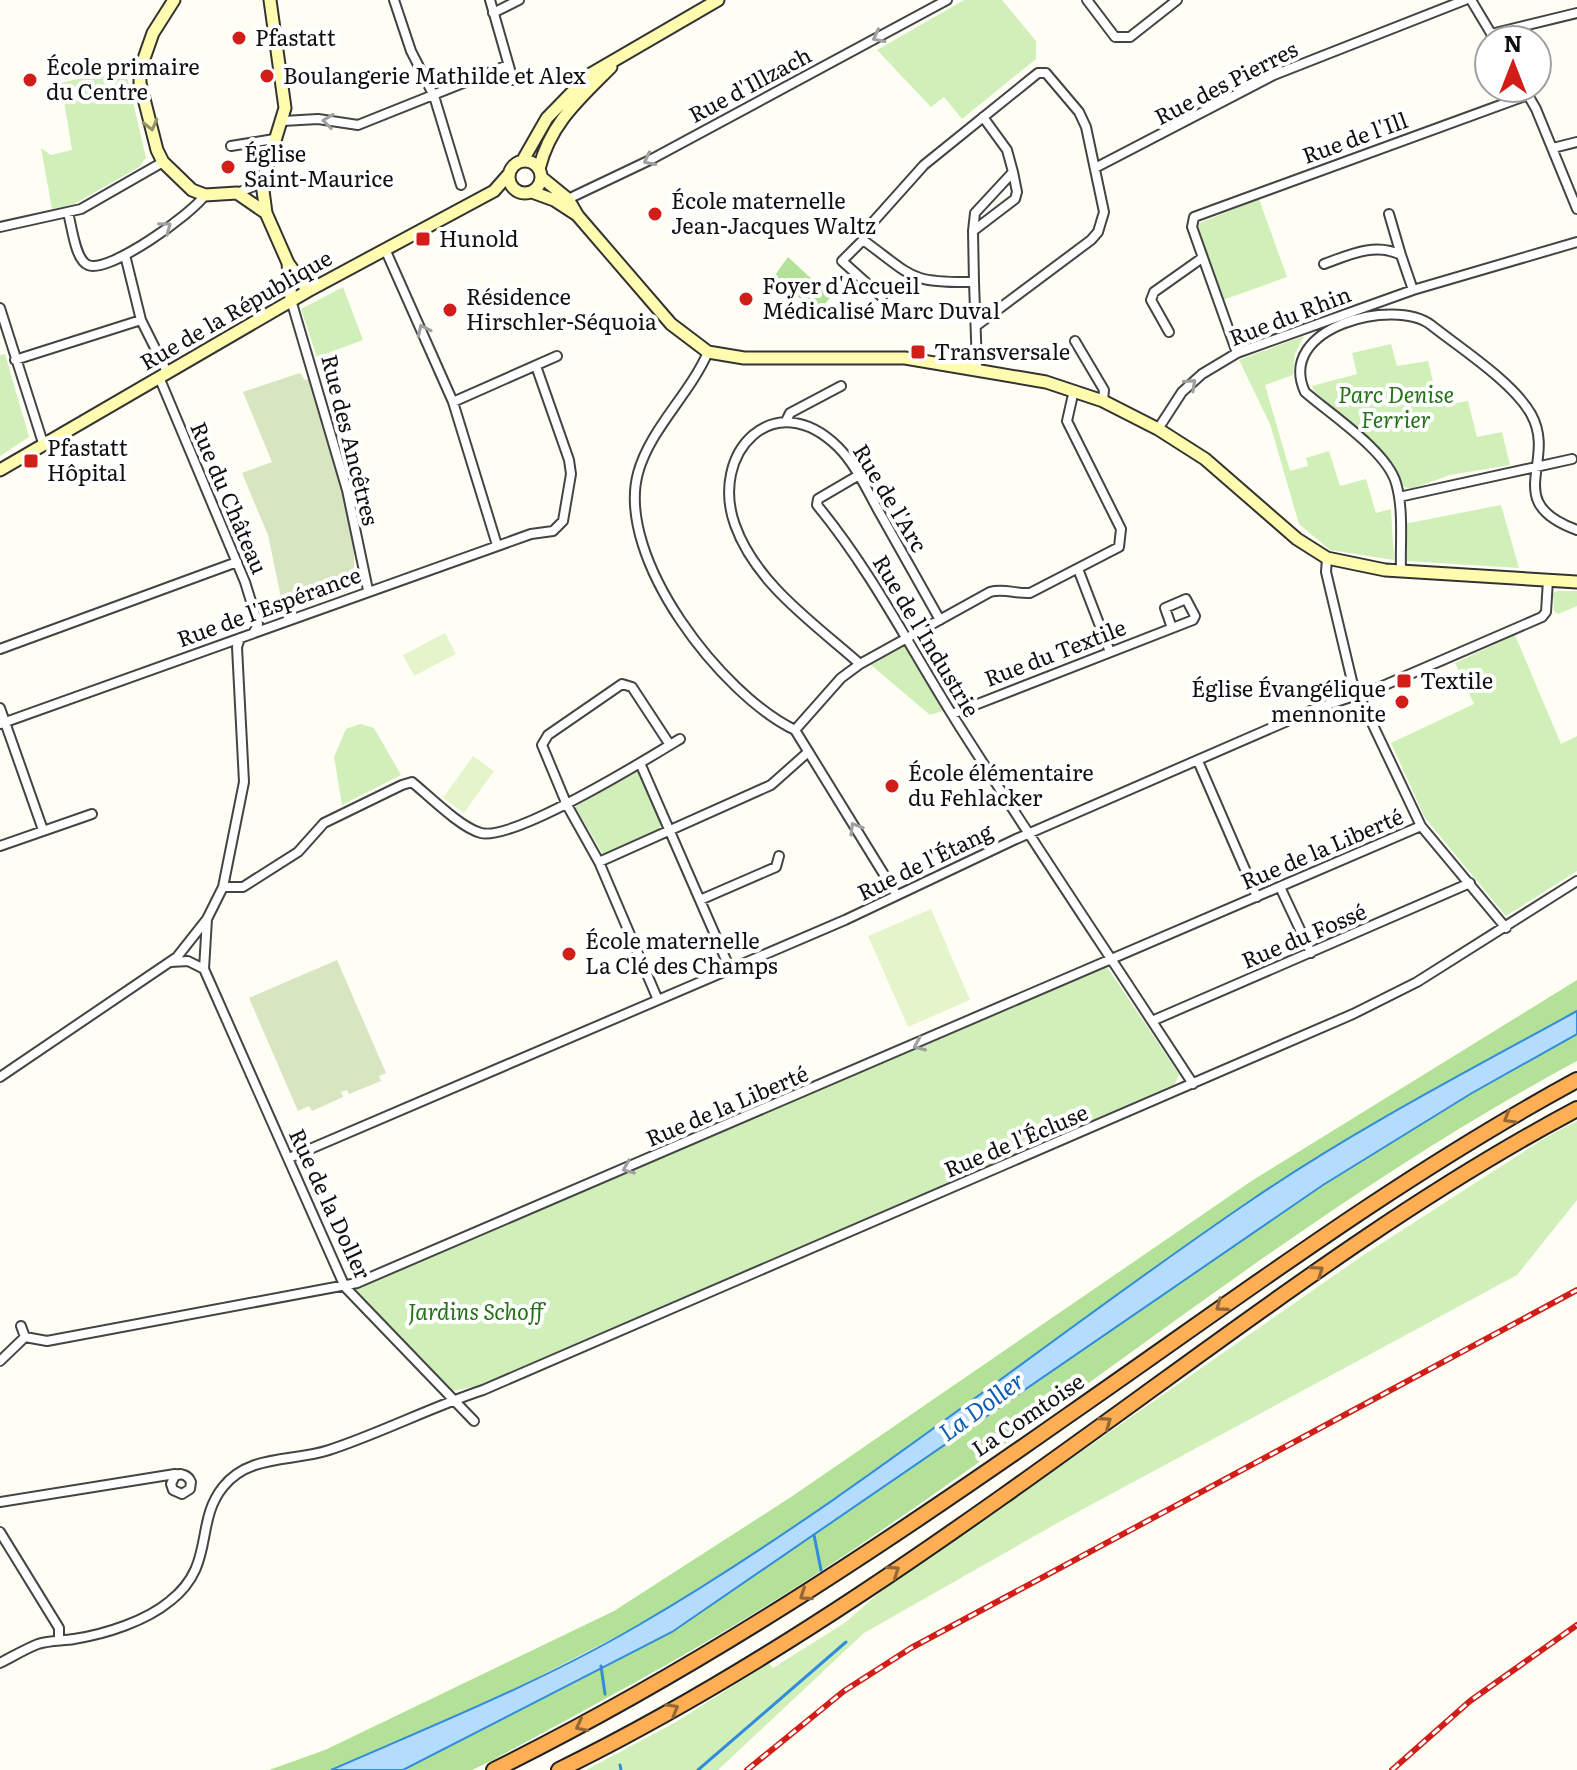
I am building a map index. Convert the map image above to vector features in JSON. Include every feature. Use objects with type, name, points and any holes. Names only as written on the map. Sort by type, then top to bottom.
[{"type":"highway","name":"La Comtoise","points":[[494,1770],[669,1678],[793,1604],[1069,1415],[1305,1246],[1434,1163],[1577,1080]]},
{"type":"highway","points":[[559,1770],[678,1706],[807,1629],[998,1499],[1367,1237],[1577,1109]]},
{"type":"main road","points":[[174,0],[153,33],[140,70],[140,83],[163,162],[192,190],[205,195],[237,193],[266,213]]},
{"type":"main road","points":[[270,0],[283,121],[274,139],[262,183],[266,213],[288,263],[308,291]]},
{"type":"main road","points":[[578,216],[554,200],[532,192],[516,191],[508,175],[513,165],[523,160],[560,102],[589,75],[718,0]]},
{"type":"main road","points":[[532,192],[540,173],[544,148],[559,121],[619,59]]},
{"type":"main road","points":[[523,160],[533,162],[540,173],[568,199],[578,216],[671,324],[708,352],[744,358],[872,355],[977,367],[1074,390],[1158,429],[1205,459],[1297,539],[1327,558],[1356,566],[1577,582]]},
{"type":"main road","name":"Rue de la République","points":[[0,470],[291,300],[494,191],[508,175]]},
{"type":"main road","name":"Rue de la République","points":[[494,191],[516,191]]},
{"type":"main road","points":[[288,263],[291,300]]},
{"type":"street","points":[[394,0],[411,51],[434,96],[461,185]]},
{"type":"street","points":[[490,0],[513,80]]},
{"type":"street","points":[[493,13],[519,0]]},
{"type":"street","name":"Rue d'Illzach","points":[[568,199],[650,160],[947,0]]},
{"type":"street","points":[[1087,0],[1115,37],[1122,39],[1177,0]]},
{"type":"street","name":"Rue des Pierres","points":[[1095,168],[1274,75],[1465,0]]},
{"type":"street","points":[[1471,0],[1485,24]]},
{"type":"street","points":[[1538,24],[1577,13]]},
{"type":"street","points":[[283,121],[318,119],[358,125],[508,65]]},
{"type":"street","points":[[882,297],[842,261],[924,165],[1038,73],[1046,73],[1079,112],[1104,212],[1098,232],[976,326]]},
{"type":"street","name":"Rue de l'Ill","points":[[1202,258],[1192,227],[1194,217],[1492,104]]},
{"type":"street","points":[[1532,104],[1577,209]]},
{"type":"street","points":[[973,231],[1015,199],[1017,192],[1007,150],[983,117]]},
{"type":"street","points":[[231,146],[274,139]]},
{"type":"street","points":[[1553,148],[1577,142]]},
{"type":"street","points":[[0,227],[68,213],[163,162]]},
{"type":"street","points":[[977,367],[975,213],[1013,172]]},
{"type":"street","points":[[237,193],[262,183]]},
{"type":"street","points":[[68,213],[81,259],[88,265],[98,266],[125,255],[205,195]]},
{"type":"street","points":[[1389,214],[1413,290]]},
{"type":"street","points":[[863,240],[902,272],[919,281],[974,282]]},
{"type":"street","name":"Rue du Rhin","points":[[1158,429],[1182,392],[1202,374],[1237,353],[1413,290],[1577,242]]},
{"type":"street","points":[[385,249],[453,402],[497,545]]},
{"type":"street","name":"Rue du Rhin","points":[[1324,264],[1364,249],[1392,250],[1401,255]]},
{"type":"street","name":"Rue du Château","points":[[125,255],[141,320],[237,562],[258,624],[253,633]]},
{"type":"street","points":[[1169,332],[1151,300],[1154,292],[1202,258],[1237,353]]},
{"type":"street","name":"Rue des Ancêtres","points":[[291,300],[351,503],[368,590]]},
{"type":"street","points":[[0,308],[43,443]]},
{"type":"street","points":[[1401,570],[1399,497],[1393,474],[1383,459],[1305,392],[1299,379],[1301,356],[1313,338],[1381,314],[1406,314],[1426,322],[1514,392],[1537,426],[1539,442],[1534,469],[1536,500],[1546,515],[1577,530]]},
{"type":"street","points":[[15,360],[141,320]]},
{"type":"street","points":[[1075,341],[1104,390],[1103,401]]},
{"type":"street","points":[[708,352],[638,472],[636,520],[654,579],[691,635],[730,678],[770,714],[795,730],[896,894]]},
{"type":"street","points":[[453,402],[557,356]]},
{"type":"street","name":"Rue de l'Espérance","points":[[2,723],[497,545],[531,534],[553,531],[563,521],[569,460],[536,366]]},
{"type":"street","points":[[841,386],[790,413],[786,421],[762,427],[741,446],[733,471],[730,499],[735,524],[762,574],[860,664]]},
{"type":"street","points":[[795,730],[841,678],[907,637],[990,592],[999,589],[1014,595],[1030,593],[1119,547],[1122,539],[1067,421],[1074,390]]},
{"type":"street","name":"Rue de l'Arc","points":[[786,421],[805,426],[830,440],[859,475],[940,620]]},
{"type":"street","points":[[1399,497],[1572,459]]},
{"type":"street","name":"Rue de l'Industrie","points":[[859,475],[818,499],[817,505],[844,538],[1028,834],[1193,1084]]},
{"type":"street","points":[[1327,558],[1326,572],[1341,644],[1359,695],[1421,826],[1506,928]]},
{"type":"street","points":[[0,649],[237,562]]},
{"type":"street","points":[[1078,569],[1110,652]]},
{"type":"street","name":"Rue de l'Étang","points":[[289,1158],[730,969],[1315,709],[1359,695],[1542,617],[1546,612],[1548,580]]},
{"type":"street","name":"Rue du Textile","points":[[952,714],[1172,628]]},
{"type":"street","points":[[0,1077],[170,962],[190,943],[207,919],[223,887],[245,773],[237,647],[240,638]]},
{"type":"street","points":[[658,1000],[599,862],[567,805],[542,749],[544,740],[617,686],[632,687],[670,745]]},
{"type":"street","points":[[0,708],[2,723],[43,830]]},
{"type":"street","points":[[223,887],[243,887],[298,852],[324,823],[412,782],[482,833],[492,834],[567,805],[680,739]]},
{"type":"street","points":[[599,862],[771,785],[807,753]]},
{"type":"street","points":[[1198,761],[1257,897]]},
{"type":"street","points":[[640,763],[730,969]]},
{"type":"street","points":[[0,846],[92,814]]},
{"type":"street","name":"Rue de la Liberté","points":[[25,1337],[47,1341],[345,1287],[990,1014],[1110,958],[1421,826]]},
{"type":"street","points":[[700,900],[776,867],[779,856]]},
{"type":"street","name":"Rue de l'Écluse","points":[[0,1663],[35,1645],[124,1624],[171,1601],[191,1580],[201,1560],[214,1500],[231,1477],[245,1468],[328,1451],[1193,1084],[1391,995],[1506,928],[1577,881]]},
{"type":"street","name":"Rue du Fossé","points":[[1152,1021],[1470,883]]},
{"type":"street","points":[[1280,887],[1311,953]]},
{"type":"street","points":[[170,962],[188,961],[204,969],[207,919]]},
{"type":"street","name":"Rue de la Doller","points":[[204,969],[345,1287],[474,1421]]},
{"type":"street","points":[[0,1361],[25,1337],[21,1326]]},
{"type":"street","points":[[0,1502],[181,1474]]},
{"type":"street","points":[[0,1532],[59,1628],[59,1640]]},
{"type":"green space","points":[[964,0],[1002,0],[1036,41],[1036,59],[962,119],[944,97],[931,107],[877,50]]},
{"type":"green space","points":[[115,70],[127,76],[146,158],[139,167],[74,204],[52,209],[41,148],[51,155],[72,150],[61,83]]},
{"type":"green space","points":[[1259,199],[1287,277],[1223,300],[1197,224]]},
{"type":"green space","points":[[788,257],[831,297],[816,314],[775,275]]},
{"type":"green space","points":[[343,287],[363,340],[317,357],[301,309]]},
{"type":"green space","points":[[1304,336],[1295,354],[1293,375],[1265,385],[1290,471],[1308,466],[1306,458],[1329,451],[1340,486],[1366,479],[1376,513],[1391,509],[1394,560],[1330,550],[1299,524],[1270,424],[1239,360]]},
{"type":"green space","name":"Parc Denise Ferrier","points":[[1391,344],[1397,366],[1428,361],[1439,406],[1468,401],[1477,437],[1502,432],[1510,465],[1450,475],[1411,489],[1402,486],[1394,464],[1312,386],[1357,374],[1352,353]]},
{"type":"green space","points":[[5,354],[29,437],[0,456],[0,355]]},
{"type":"green space","points":[[300,373],[305,380],[310,379],[343,486],[354,571],[349,591],[284,612],[268,535],[242,473],[272,462],[243,392]]},
{"type":"green space","points":[[1501,505],[1519,568],[1407,561],[1404,524]]},
{"type":"green space","points":[[1577,591],[1577,606],[1558,614],[1554,611],[1553,593]]},
{"type":"green space","points":[[445,633],[456,654],[414,676],[403,655]]},
{"type":"green space","points":[[1515,635],[1561,744],[1577,736],[1577,871],[1506,916],[1425,818],[1391,743],[1474,704],[1455,663]]},
{"type":"green space","points":[[905,646],[945,710],[930,715],[871,665]]},
{"type":"green space","points":[[360,724],[374,728],[401,775],[342,805],[334,757],[346,729]]},
{"type":"green space","points":[[473,756],[494,771],[464,813],[443,798]]},
{"type":"green space","points":[[638,771],[662,822],[659,829],[603,854],[575,807]]},
{"type":"green space","points":[[931,909],[970,1000],[908,1027],[868,936]]},
{"type":"green space","points":[[337,960],[386,1073],[379,1076],[381,1081],[349,1094],[347,1090],[341,1092],[343,1097],[312,1111],[309,1106],[298,1111],[249,998]]},
{"type":"green space","name":"Jardins Schoff","points":[[1107,967],[1179,1074],[1175,1084],[482,1385],[452,1391],[355,1289]]},
{"type":"green space","points":[[1577,980],[1577,1011],[1345,1141],[770,1543],[635,1627],[513,1690],[331,1770],[269,1770],[325,1750],[614,1611],[791,1497],[1253,1180]]},
{"type":"green space","points":[[1577,1034],[1577,1061],[1478,1117],[1288,1241],[918,1505],[784,1595],[661,1668],[472,1770],[403,1770],[672,1632],[1323,1185],[1472,1093]]},
{"type":"green space","points":[[1577,1121],[1577,1200],[1517,1275],[1061,1521],[864,1633],[718,1770],[586,1770],[676,1722],[769,1663],[773,1668],[846,1622],[880,1592],[1362,1256],[1545,1138]]},
{"type":"water","name":"La Doller","points":[[1577,1011],[1577,1034],[1472,1093],[1323,1185],[672,1632],[403,1770],[331,1770],[524,1685],[637,1626],[795,1526],[1176,1252],[1292,1173],[1413,1101]]},
{"type":"waterway","points":[[814,1535],[821,1570]]},
{"type":"waterway","points":[[698,1770],[846,1642]]},
{"type":"waterway","points":[[601,1666],[605,1694]]},
{"type":"waterway","points":[[620,1765],[621,1770]]},
{"type":"railway","points":[[747,1770],[844,1691],[911,1648],[1577,1290]]},
{"type":"railway","points":[[1392,1770],[1470,1701],[1577,1625]]},
{"type":"place","name":"Pfastatt","points":[[239,38]]},
{"type":"place","name":"Boulangerie Mathilde et Alex","points":[[267,76]]},
{"type":"place","name":"École primaire du Centre","points":[[30,80]]},
{"type":"place","name":"Église Saint-Maurice","points":[[228,167]]},
{"type":"place","name":"École maternelle Jean-Jacques Waltz","points":[[655,214]]},
{"type":"place","name":"Hunold","points":[[423,239]]},
{"type":"place","name":"Foyer d'Accueil Médicalisé Marc Duval","points":[[746,299]]},
{"type":"place","name":"Résidence Hirschler-Séquoia","points":[[450,310]]},
{"type":"place","name":"Transversale","points":[[918,352]]},
{"type":"place","name":"Pfastatt Hôpital","points":[[31,461]]},
{"type":"place","name":"Textile","points":[[1404,681]]},
{"type":"place","name":"Église Évangélique mennonite","points":[[1402,702]]},
{"type":"place","name":"École élémentaire du Fehlacker","points":[[892,786]]},
{"type":"place","name":"École maternelle La Clé des Champs","points":[[569,954]]}]
